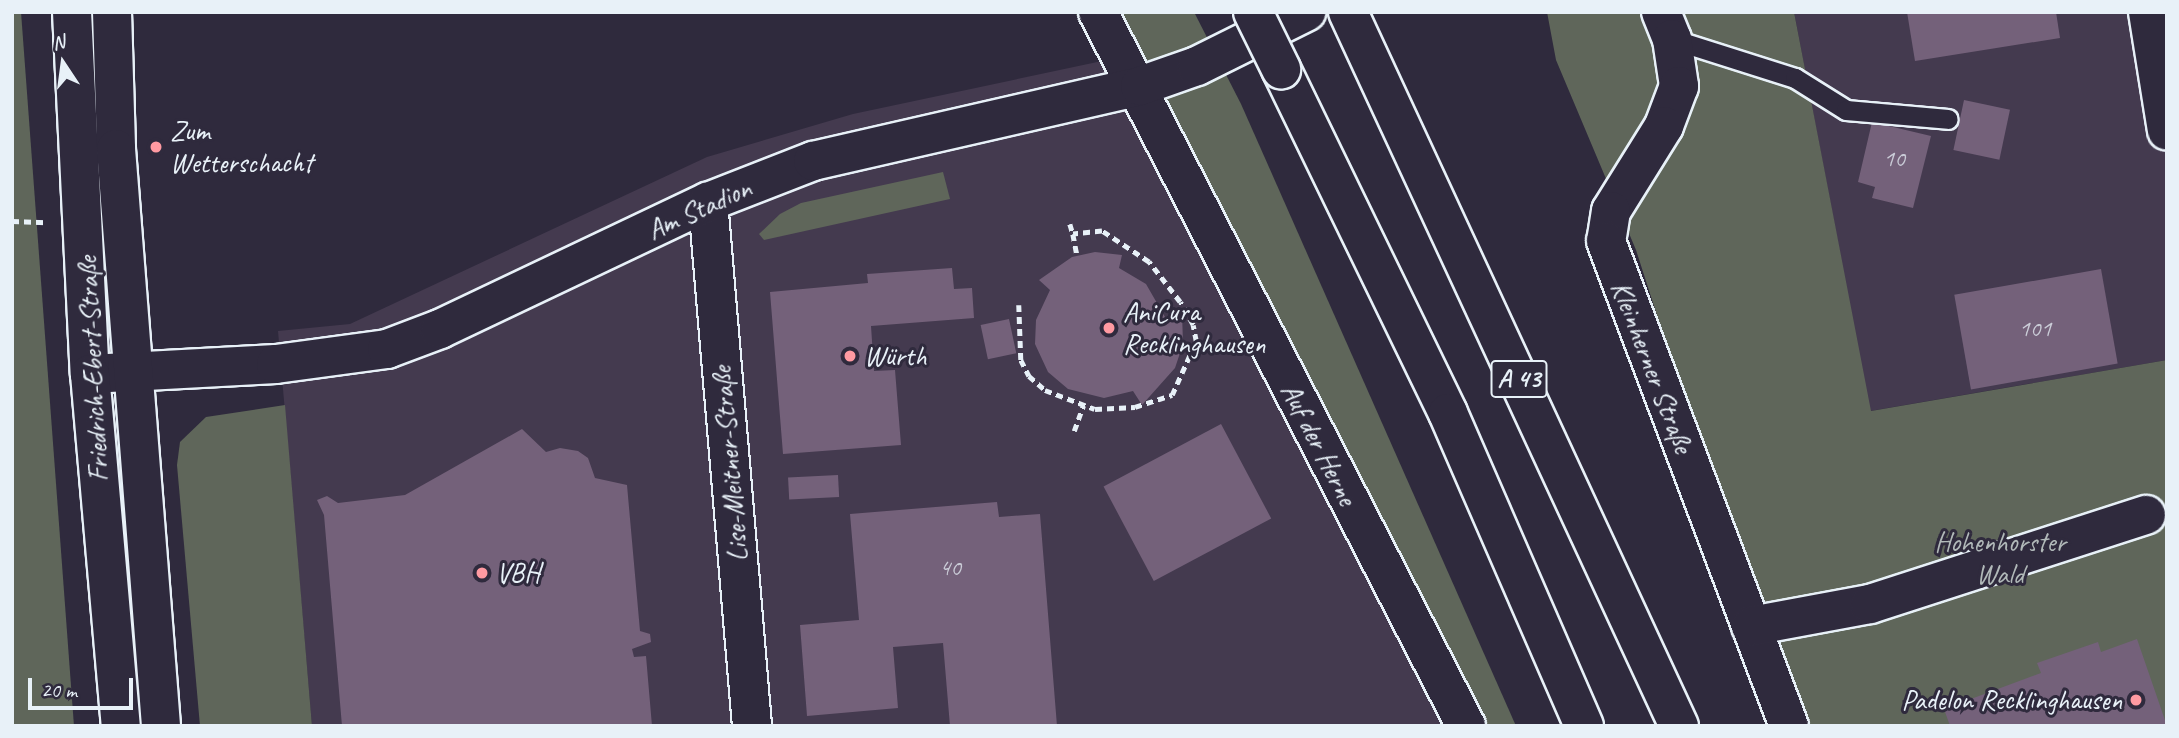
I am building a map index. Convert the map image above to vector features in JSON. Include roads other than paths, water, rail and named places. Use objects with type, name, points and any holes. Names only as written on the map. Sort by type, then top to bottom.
[{"type":"main road","name":"Friedrich-Ebert-Straße","points":[[72,12],[90,374],[121,726]]},
{"type":"main road","name":"Friedrich-Ebert-Straße","points":[[112,12],[132,369],[161,726]]},
{"type":"main road","name":"Auf der Herne","points":[[1098,12],[1140,86],[1157,131],[1466,726]]},
{"type":"main road","points":[[1253,12],[1448,413],[1584,726]]},
{"type":"main road","name":"Am Stadion","points":[[90,374],[132,369],[276,364],[387,349],[440,330],[708,202],[813,161],[1140,86],[1197,66],[1306,12]]},
{"type":"main road","points":[[2148,12],[2167,130]]},
{"type":"main road","name":"A 43","points":[[1353,22],[1679,726]]},
{"type":"main road","name":"Kleinherner Straße","points":[[1667,26],[1679,86],[1664,126],[1611,211],[1606,240],[1789,726]]},
{"type":"main road","name":"Lise-Meitner-Straße","points":[[708,202],[752,726]]},
{"type":"main road","points":[[1751,626],[1870,604],[2146,515]]},
{"type":"lane","points":[[1667,26],[1795,78],[1846,110],[1948,119]]},
{"type":"place","name":"Zum Wetterschacht","points":[[156,147]]},
{"type":"place","name":"AniCura Recklinghausen","points":[[1109,328]]},
{"type":"place","name":"Würth","points":[[850,356]]},
{"type":"place","name":"VBH","points":[[482,573]]},
{"type":"place","name":"Padelon Recklinghausen","points":[[2136,700]]},
{"type":"park label","name":"Hohenhorster Wald","points":[[2000,558]]}]
